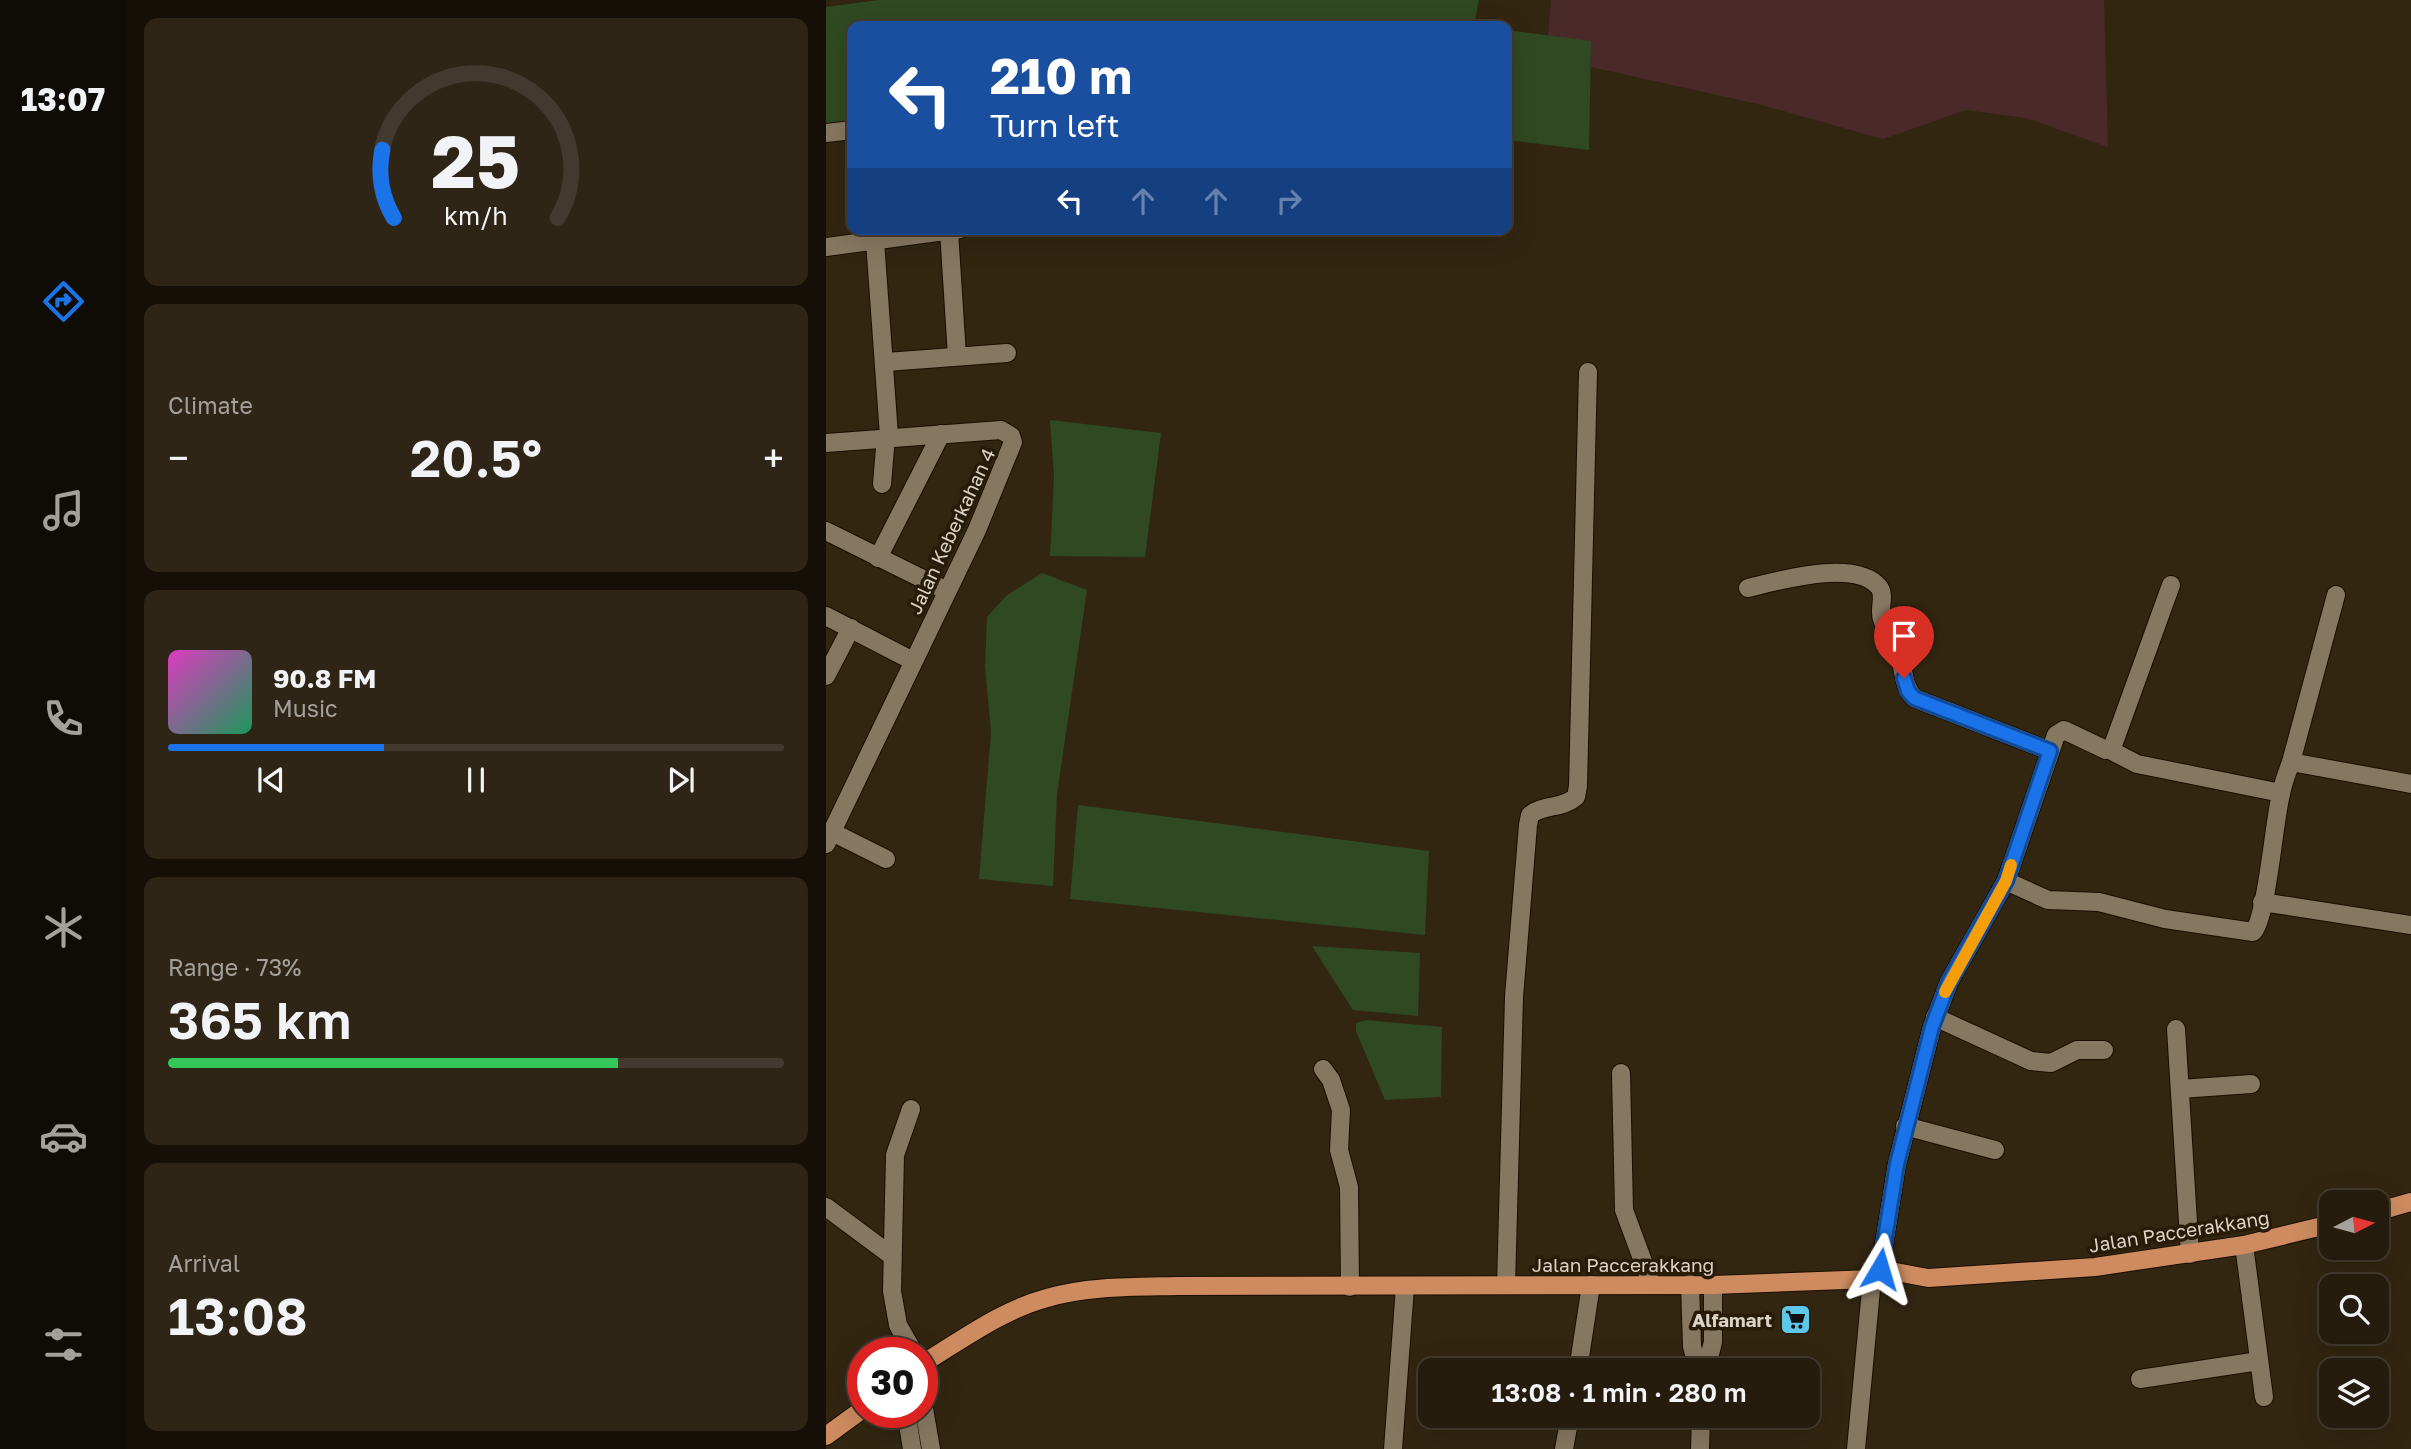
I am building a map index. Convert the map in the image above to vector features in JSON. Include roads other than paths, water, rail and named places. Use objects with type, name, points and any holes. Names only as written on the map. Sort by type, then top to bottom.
[{"type":"main road","points":[[2389,1208],[2411,1202]]},
{"type":"main road","name":"Jalan Paccerakkang","points":[[938,1354],[998,1318],[1049,1297],[1131,1287],[1405,1287],[1651,1283],[1713,1285],[1876,1274],[1928,1278],[2082,1268],[2190,1254],[2244,1245],[2319,1227]]},
{"type":"main road","points":[[826,1436],[847,1421]]},
{"type":"street","points":[[826,133],[847,131]]},
{"type":"street","points":[[826,247],[919,235]]},
{"type":"street","points":[[955,235],[957,356]]},
{"type":"street","points":[[875,241],[886,362],[888,436],[882,484]]},
{"type":"street","points":[[886,362],[1006,353]]},
{"type":"street","points":[[1506,1284],[1514,1009],[1528,825],[1530,815],[1538,808],[1569,804],[1576,797],[1578,786],[1588,372]]},
{"type":"street","name":"Jalan Keberkahan 4","points":[[826,443],[888,436],[1004,430],[1013,442],[947,591],[829,838]]},
{"type":"street","points":[[878,558],[940,434]]},
{"type":"street","points":[[826,531],[947,591]]},
{"type":"street","points":[[1748,588],[1820,572],[1846,575],[1875,584],[1882,592],[1882,619],[1900,658],[1908,691],[1914,698],[2050,751]]},
{"type":"street","points":[[2109,750],[2138,682],[2171,585]]},
{"type":"street","points":[[2006,881],[2048,900],[2099,902],[2165,919],[2249,933],[2256,930],[2281,793],[2336,595]]},
{"type":"street","points":[[826,616],[913,661]]},
{"type":"street","points":[[826,676],[850,628]]},
{"type":"street","points":[[1856,1449],[1876,1274],[1905,1126],[1935,1017],[1949,982],[2006,881],[2058,732],[2064,730],[2137,764],[2281,793]]},
{"type":"street","points":[[2291,762],[2411,784]]},
{"type":"street","points":[[829,838],[886,859]]},
{"type":"street","points":[[2262,902],[2411,925]]},
{"type":"street","points":[[1935,1017],[2031,1061],[2051,1063],[2077,1050],[2104,1050]]},
{"type":"street","points":[[2176,1029],[2190,1254]]},
{"type":"street","points":[[1323,1069],[1331,1080],[1341,1111],[1339,1150],[1349,1187],[1350,1287]]},
{"type":"street","points":[[1621,1073],[1624,1210],[1651,1283]]},
{"type":"street","points":[[2180,1089],[2251,1084]]},
{"type":"street","points":[[906,1337],[894,1313],[892,1256],[895,1154],[911,1109]]},
{"type":"street","points":[[1905,1126],[1995,1150]]},
{"type":"street","points":[[826,1207],[892,1256]]},
{"type":"street","points":[[2244,1245],[2264,1397]]},
{"type":"street","points":[[1690,1284],[1692,1346],[1695,1358]]},
{"type":"street","points":[[1580,1358],[1591,1285]]},
{"type":"street","points":[[1709,1358],[1713,1342],[1713,1285]]},
{"type":"street","points":[[1393,1449],[1405,1287]]},
{"type":"street","points":[[2140,1379],[2259,1361]]},
{"type":"street","points":[[909,1428],[912,1449]]},
{"type":"street","points":[[927,1428],[931,1449]]},
{"type":"street","points":[[1564,1449],[1568,1428]]},
{"type":"street","points":[[1700,1449],[1701,1428]]},
{"type":"place","name":"Alfamart","points":[[1795,1319]]}]
